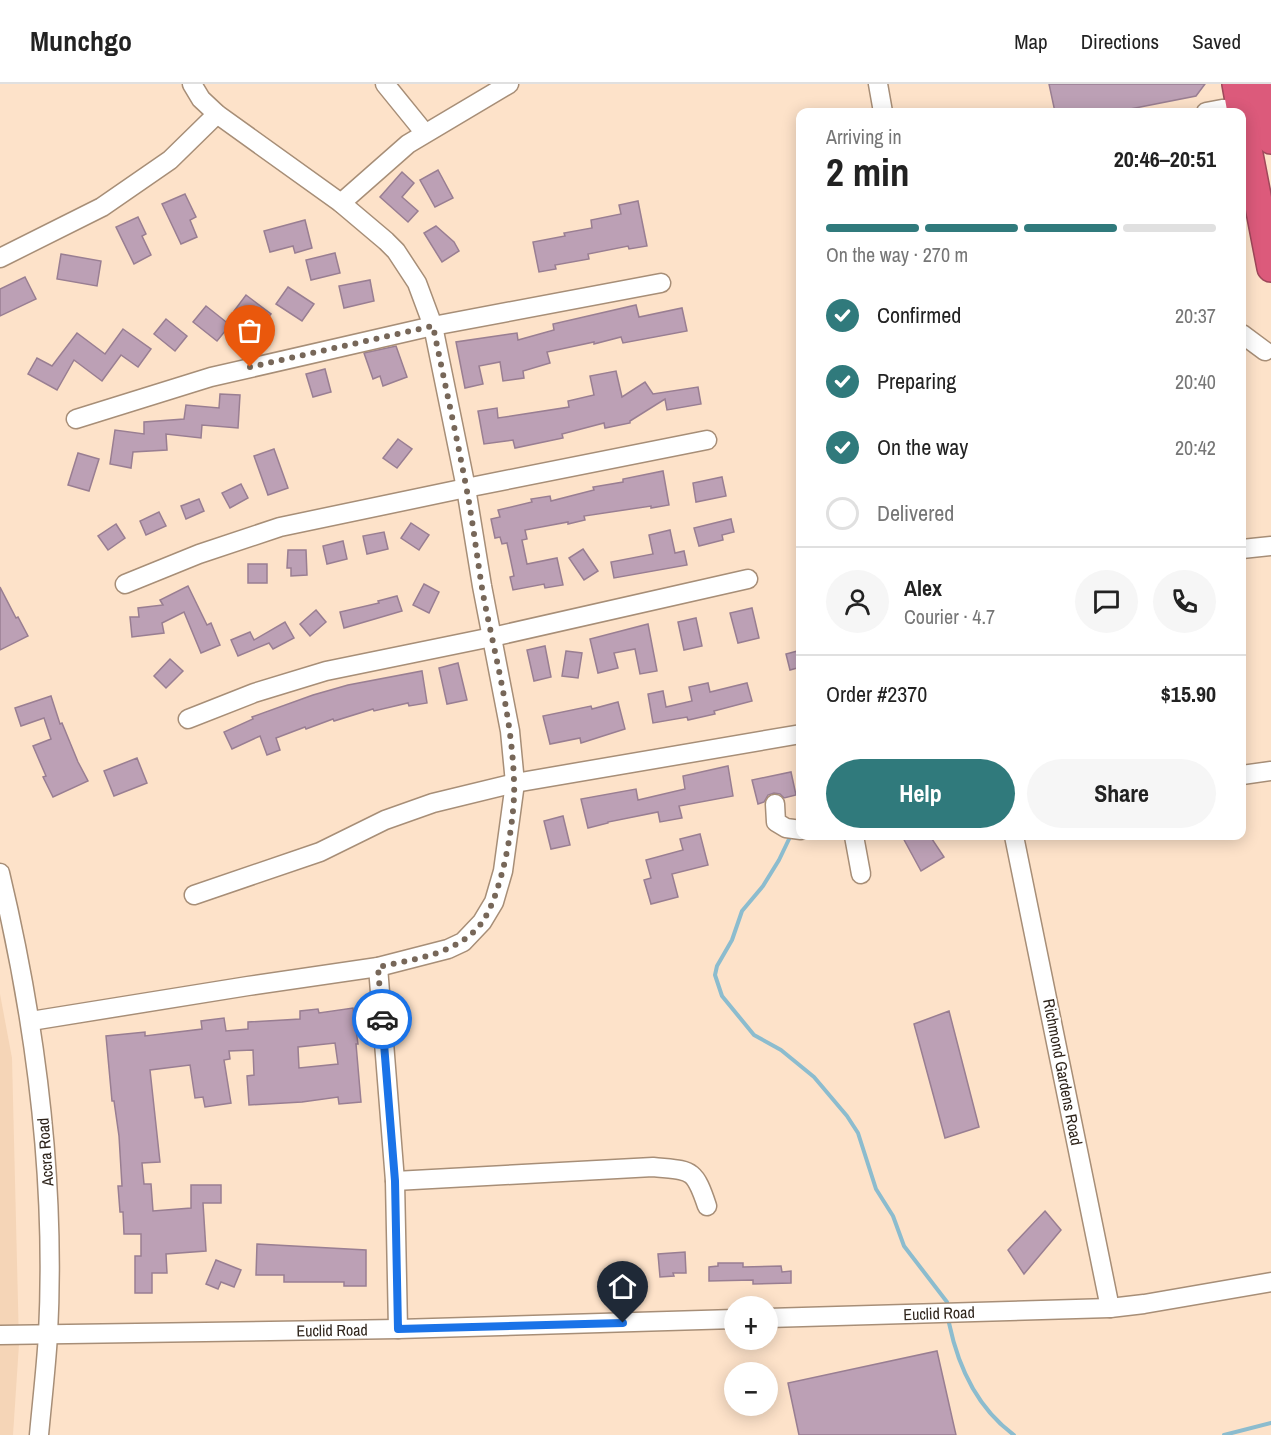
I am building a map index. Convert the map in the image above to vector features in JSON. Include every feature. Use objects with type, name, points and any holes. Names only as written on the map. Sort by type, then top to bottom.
[{"type":"highway","points":[[1247,102],[1271,140]]},
{"type":"highway","points":[[1247,102],[1271,268]]},
{"type":"street","points":[[31,1022],[378,967],[448,949],[463,942],[482,922],[494,902],[503,871],[515,783],[510,731],[466,488],[433,326],[417,284],[396,250],[341,203],[217,114],[201,99],[192,84]]},
{"type":"street","points":[[385,84],[424,132]]},
{"type":"street","points":[[341,203],[424,132],[509,84]]},
{"type":"street","points":[[878,84],[882,108]]},
{"type":"street","points":[[1226,108],[1247,102]]},
{"type":"street","points":[[0,258],[102,207],[170,160],[217,114]]},
{"type":"street","points":[[76,419],[211,376],[433,326],[661,283]]},
{"type":"street","points":[[1246,337],[1268,352]]},
{"type":"street","points":[[1246,354],[1268,352]]},
{"type":"street","points":[[125,584],[199,554],[280,527],[707,440]]},
{"type":"street","points":[[1246,549],[1271,546]]},
{"type":"street","points":[[188,718],[254,693],[326,671],[492,637],[748,579]]},
{"type":"street","points":[[194,895],[320,852],[385,820],[433,803],[515,783],[796,735]]},
{"type":"street","points":[[1246,774],[1271,771]]},
{"type":"street","points":[[775,804],[776,822],[786,828],[796,829]]},
{"type":"street","points":[[855,840],[861,874]]},
{"type":"street","name":"Richmond Gardens Road","points":[[1015,840],[1110,1308]]},
{"type":"street","name":"Accra Road","points":[[0,873],[16,940],[31,1022],[40,1086],[46,1159],[49,1222],[48,1334],[39,1435]]},
{"type":"street","points":[[378,967],[395,1181],[398,1329]]},
{"type":"street","points":[[395,1181],[652,1167],[689,1172],[699,1182],[707,1206]]},
{"type":"street","name":"Euclid Road","points":[[778,1318],[1110,1308],[1271,1282]]},
{"type":"street","name":"Euclid Road","points":[[0,1335],[398,1329],[724,1319]]},
{"type":"shaded area","points":[[0,994],[12,1058],[19,1344],[13,1435],[0,1435]]},
{"type":"building","points":[[1049,84],[1205,84],[1196,96],[1135,108],[1054,108]]},
{"type":"building","points":[[438,170],[453,198],[435,207],[420,180]]},
{"type":"building","points":[[402,172],[414,183],[402,197],[418,211],[408,222],[380,197]]},
{"type":"building","points":[[185,194],[196,217],[190,220],[197,237],[181,244],[162,204]]},
{"type":"building","points":[[638,201],[647,246],[629,249],[628,246],[588,254],[589,259],[555,265],[556,269],[539,272],[533,242],[592,228],[591,220],[621,214],[619,205]]},
{"type":"building","points":[[138,217],[146,234],[142,236],[151,255],[134,264],[116,227]]},
{"type":"building","points":[[305,220],[312,248],[295,253],[293,246],[270,252],[264,231]]},
{"type":"building","points":[[436,226],[454,242],[459,251],[442,262],[424,233]]},
{"type":"building","points":[[335,253],[340,273],[311,280],[306,260]]},
{"type":"building","points":[[61,254],[101,261],[97,286],[57,279]]},
{"type":"building","points":[[25,277],[36,299],[0,316],[0,289]]},
{"type":"building","points":[[370,280],[374,301],[344,308],[339,286]]},
{"type":"building","points":[[288,287],[314,304],[302,321],[276,304]]},
{"type":"building","points":[[246,295],[271,314],[258,330],[234,311]]},
{"type":"building","points":[[636,305],[639,317],[682,308],[687,331],[623,343],[621,337],[547,352],[550,363],[523,371],[524,378],[503,381],[500,362],[479,366],[483,384],[465,388],[456,342],[517,333],[518,340],[554,330],[553,324]]},
{"type":"building","points":[[206,306],[230,325],[217,341],[193,322]]},
{"type":"building","points":[[166,319],[187,336],[175,351],[154,334]]},
{"type":"building","points":[[123,329],[151,349],[138,367],[121,355],[102,381],[74,360],[57,390],[28,374],[37,358],[52,366],[77,333],[105,354]]},
{"type":"building","points":[[396,346],[407,377],[383,386],[380,376],[373,379],[364,353]]},
{"type":"building","points":[[325,369],[331,392],[313,397],[306,374]]},
{"type":"building","points":[[616,371],[622,397],[645,382],[653,394],[698,387],[701,404],[667,410],[665,399],[630,423],[605,428],[604,423],[562,434],[563,438],[515,448],[513,440],[484,444],[478,411],[497,408],[498,418],[569,407],[568,401],[594,395],[590,376]]},
{"type":"building","points":[[220,394],[240,395],[238,428],[202,425],[201,438],[166,434],[167,450],[133,452],[131,468],[110,464],[115,430],[144,434],[144,422],[184,419],[186,405],[219,408]]},
{"type":"building","points":[[398,439],[412,449],[397,468],[383,458]]},
{"type":"building","points":[[274,449],[288,488],[268,495],[254,456]]},
{"type":"building","points":[[78,453],[99,459],[89,491],[68,485]]},
{"type":"building","points":[[663,471],[669,505],[584,516],[585,520],[525,530],[527,539],[522,540],[527,564],[557,558],[563,585],[545,588],[544,584],[513,590],[510,577],[514,576],[507,543],[502,544],[500,537],[495,538],[491,519],[500,517],[498,510],[532,502],[531,499],[550,496],[551,501],[594,490],[593,487],[623,482],[623,479]]},
{"type":"building","points":[[722,477],[726,496],[696,502],[693,483]]},
{"type":"building","points":[[241,484],[248,498],[230,508],[222,493]]},
{"type":"building","points":[[199,499],[204,511],[186,519],[181,506]]},
{"type":"building","points":[[159,512],[166,526],[146,535],[140,521]]},
{"type":"building","points":[[731,519],[734,532],[722,535],[723,540],[699,546],[694,528]]},
{"type":"building","points":[[411,523],[429,535],[419,550],[401,538]]},
{"type":"building","points":[[116,524],[125,538],[108,550],[98,536]]},
{"type":"building","points":[[670,530],[675,553],[684,551],[687,565],[614,578],[611,562],[653,554],[649,535]]},
{"type":"building","points":[[384,532],[388,549],[367,554],[363,536]]},
{"type":"building","points":[[343,541],[347,559],[327,564],[323,546]]},
{"type":"building","points":[[583,549],[598,571],[584,580],[569,558]]},
{"type":"building","points":[[288,550],[306,550],[307,575],[291,576],[291,568],[287,568]]},
{"type":"building","points":[[248,564],[267,564],[267,583],[248,583]]},
{"type":"building","points":[[424,584],[439,592],[429,613],[413,605]]},
{"type":"building","points":[[188,586],[207,625],[211,623],[220,645],[201,653],[184,612],[162,623],[164,633],[132,637],[130,617],[139,617],[138,608],[163,605],[160,600]]},
{"type":"building","points":[[0,587],[28,636],[0,650]]},
{"type":"building","points":[[397,596],[402,611],[344,628],[340,612],[379,603],[378,601]]},
{"type":"building","points":[[752,608],[759,638],[738,643],[730,613]]},
{"type":"building","points":[[316,610],[326,622],[310,636],[300,624]]},
{"type":"building","points":[[696,618],[702,646],[684,650],[678,622]]},
{"type":"building","points":[[285,622],[294,638],[273,649],[269,643],[238,656],[231,640],[250,632],[254,640]]},
{"type":"building","points":[[648,624],[657,671],[640,674],[635,649],[614,653],[618,668],[598,673],[590,639]]},
{"type":"building","points":[[545,646],[551,677],[534,681],[527,650]]},
{"type":"building","points":[[566,651],[582,653],[578,678],[562,676]]},
{"type":"building","points":[[796,651],[796,668],[790,670],[786,654]]},
{"type":"building","points":[[170,659],[183,671],[166,688],[154,676]]},
{"type":"building","points":[[458,663],[467,700],[447,704],[439,668]]},
{"type":"building","points":[[422,671],[427,703],[409,706],[408,703],[374,711],[373,709],[334,721],[333,719],[306,729],[305,727],[276,738],[280,750],[267,755],[260,736],[232,749],[224,732],[253,719],[252,717],[313,695],[348,685]]},
{"type":"building","points":[[708,683],[710,692],[747,683],[752,701],[714,711],[715,714],[688,720],[687,717],[653,723],[648,694],[663,691],[666,707],[692,701],[689,687]]},
{"type":"building","points":[[51,696],[60,724],[62,723],[88,781],[53,797],[43,777],[46,776],[33,746],[51,739],[44,718],[21,726],[15,708]]},
{"type":"building","points":[[618,702],[625,729],[581,743],[580,738],[550,744],[543,716],[591,706],[592,709]]},
{"type":"building","points":[[137,758],[147,783],[114,796],[104,771]]},
{"type":"building","points":[[728,766],[733,796],[679,806],[682,818],[660,822],[658,812],[588,828],[581,799],[636,789],[638,800],[685,789],[683,776]]},
{"type":"building","points":[[791,772],[796,795],[784,798],[774,793],[758,804],[752,780]]},
{"type":"building","points":[[563,816],[570,845],[551,849],[544,821]]},
{"type":"building","points":[[700,834],[708,865],[672,874],[678,897],[651,904],[644,880],[651,878],[646,860],[683,850],[680,839]]},
{"type":"building","points":[[904,840],[933,840],[944,857],[921,871]]},
{"type":"building","points":[[353,1008],[358,1044],[356,1044],[361,1102],[339,1104],[338,1097],[249,1105],[247,1076],[254,1075],[253,1050],[229,1051],[230,1059],[224,1060],[231,1103],[205,1107],[203,1097],[195,1098],[190,1065],[150,1070],[160,1162],[142,1163],[144,1184],[151,1184],[153,1211],[191,1208],[191,1185],[221,1185],[221,1203],[203,1203],[206,1251],[166,1254],[167,1273],[152,1273],[152,1293],[135,1293],[135,1256],[141,1256],[141,1234],[124,1234],[123,1212],[120,1212],[118,1186],[122,1186],[119,1136],[114,1101],[112,1101],[106,1036],[145,1032],[145,1036],[202,1029],[201,1021],[224,1018],[226,1031],[248,1029],[248,1022],[300,1019],[300,1011],[318,1009],[319,1013]],"holes":[[[335,1043],[338,1064],[299,1068],[298,1047]]]},
{"type":"building","points":[[949,1011],[979,1127],[945,1138],[914,1024]]},
{"type":"building","points":[[1045,1211],[1061,1230],[1024,1274],[1008,1250]]},
{"type":"building","points":[[257,1244],[366,1250],[366,1286],[344,1286],[344,1282],[284,1282],[284,1275],[256,1275]]},
{"type":"building","points":[[685,1252],[686,1273],[673,1273],[674,1276],[660,1277],[658,1254]]},
{"type":"building","points":[[216,1260],[241,1270],[234,1287],[221,1282],[218,1289],[206,1284]]},
{"type":"building","points":[[718,1263],[743,1263],[743,1267],[781,1266],[782,1272],[791,1271],[791,1283],[753,1284],[753,1280],[709,1281],[709,1267],[718,1266]]},
{"type":"building","points":[[937,1351],[956,1435],[799,1435],[788,1383]]},
{"type":"waterway","points":[[790,837],[763,886],[742,911],[732,940],[717,966],[715,975],[722,996],[754,1035],[781,1050],[814,1077],[847,1116],[858,1133],[876,1189],[893,1216],[904,1246],[947,1302]]},
{"type":"waterway","points":[[949,1323],[958,1355],[971,1385],[990,1412],[1014,1435]]},
{"type":"waterway","points":[[1224,1435],[1271,1423]]},
{"type":"way so far","points":[[250,367],[433,326],[466,488],[510,731],[515,783],[503,871],[494,902],[482,922],[463,942],[448,949],[378,967],[382,1019]]},
{"type":"route","points":[[382,1019],[395,1181],[398,1329],[623,1323]]}]
